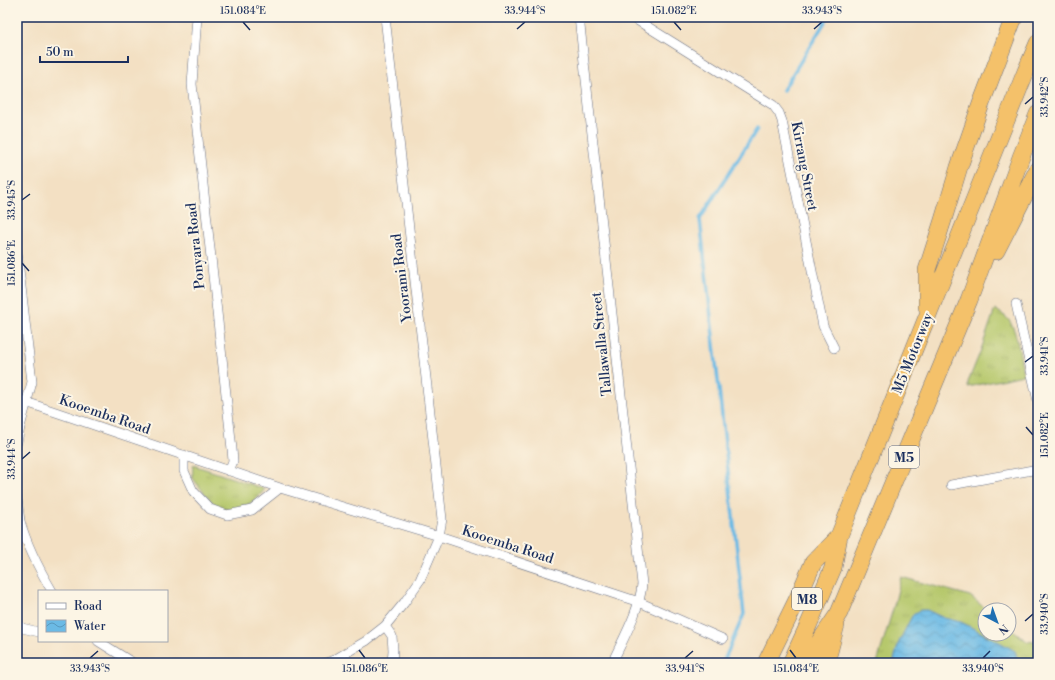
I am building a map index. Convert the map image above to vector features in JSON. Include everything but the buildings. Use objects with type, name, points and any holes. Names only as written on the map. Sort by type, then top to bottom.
[{"type":"highway","points":[[927,315],[927,270],[981,104],[1014,17]]},
{"type":"highway","name":"M5 Motorway","points":[[791,663],[833,568],[839,536],[1038,43]]},
{"type":"highway","name":"M5","points":[[808,663],[816,647],[838,613],[969,300],[1038,114]]},
{"type":"highway","points":[[969,300],[1008,229],[1038,169]]},
{"type":"highway","points":[[766,663],[797,600],[813,563],[839,536]]},
{"type":"highway","name":"M8","points":[[778,663],[821,565],[839,536]]},
{"type":"highway","points":[[833,663],[836,655],[838,613]]},
{"type":"highway","name":"M8","points":[[824,663],[829,652],[838,613]]},
{"type":"street","name":"Ponyara Road","points":[[197,17],[192,84],[232,449],[233,461],[229,471]]},
{"type":"street","name":"Yoorami Road","points":[[326,663],[334,660],[366,641],[385,626],[404,603],[420,580],[439,536],[442,519],[385,17]]},
{"type":"street","name":"Tallawalla Street","points":[[579,17],[642,584],[639,602],[612,663]]},
{"type":"street","name":"Kirrang Street","points":[[632,17],[773,105],[779,112],[782,120],[823,326],[834,348]]},
{"type":"street","points":[[17,252],[32,382],[17,442]]},
{"type":"street","points":[[1016,304],[1038,401]]},
{"type":"street","name":"Kooemba Road","points":[[17,399],[280,488],[439,536],[639,602],[723,639]]},
{"type":"street","points":[[184,455],[184,471],[193,491],[210,509],[227,515],[252,510],[280,488]]},
{"type":"street","points":[[951,485],[1038,469]]},
{"type":"street","points":[[17,499],[19,523],[40,571],[51,590]]},
{"type":"street","points":[[17,623],[22,628],[38,632]]},
{"type":"street","points":[[385,626],[392,636],[392,663]]},
{"type":"street","points":[[100,642],[133,663]]},
{"type":"green space","points":[[995,309],[1008,319],[1014,330],[1023,375],[968,387],[968,382]]},
{"type":"green space","points":[[193,465],[265,489],[250,504],[244,507],[231,510],[224,509],[214,504],[195,482],[193,478]]},
{"type":"green space","points":[[901,577],[970,596],[977,602],[977,642],[1017,642],[1017,633],[1028,642],[1038,640],[1038,663],[877,663]]},
{"type":"water","points":[[919,610],[927,610],[944,618],[961,622],[977,630],[977,642],[999,642],[1015,651],[1019,663],[893,663],[899,642],[912,616]]},
{"type":"waterway","points":[[783,90],[828,17]]},
{"type":"waterway","points":[[723,663],[744,614],[700,219],[757,129]]}]
